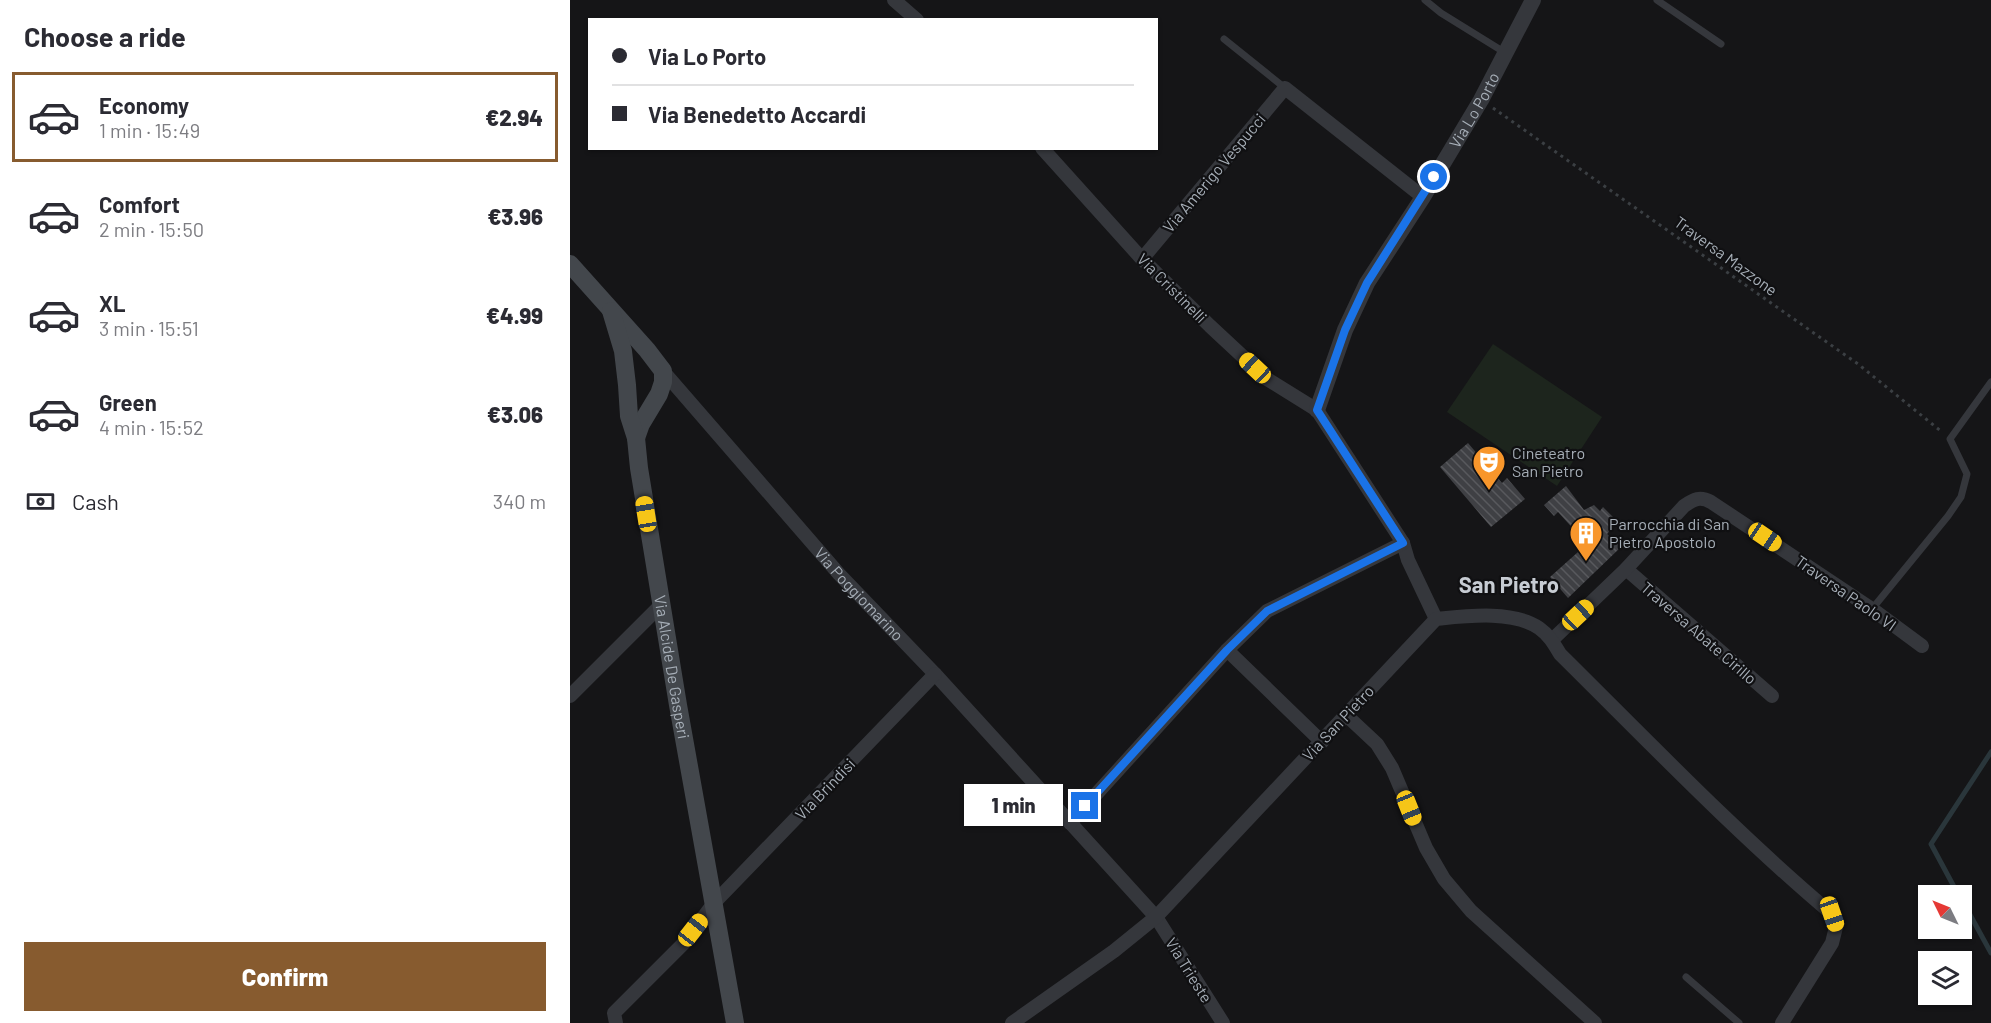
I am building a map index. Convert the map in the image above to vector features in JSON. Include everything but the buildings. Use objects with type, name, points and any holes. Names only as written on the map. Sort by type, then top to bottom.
[{"type":"main road","name":"Via Poggiomarino","points":[[570,264],[659,366]]},
{"type":"main road","name":"Via Alcide De Gasperi","points":[[611,311],[620,338],[627,378],[629,416],[636,438],[661,605],[735,1023]]},
{"type":"main road","points":[[636,438],[641,424],[659,394],[663,382],[659,366],[642,354],[629,364],[627,378],[636,398],[641,401],[659,394]]},
{"type":"street","points":[[894,0],[915,18]]},
{"type":"street","name":"Via Lo Porto","points":[[1317,410],[1345,330],[1367,283],[1423,197],[1481,100],[1533,0]]},
{"type":"street","points":[[1286,88],[1423,197]]},
{"type":"street","name":"Via Amerigo Vespucci","points":[[1142,259],[1286,88]]},
{"type":"street","name":"Via Cristinelli","points":[[1044,150],[1142,259],[1267,379],[1317,410]]},
{"type":"street","name":"Via Poggiomarino","points":[[659,366],[839,574],[935,674],[1156,917]]},
{"type":"street","points":[[1317,410],[1403,543],[1408,560],[1436,619],[1469,616],[1509,617],[1538,627],[1552,640],[1560,654],[1738,828],[1832,914],[1836,927],[1832,943],[1782,1023]]},
{"type":"street","name":"Traversa Paolo VI","points":[[1552,640],[1626,569],[1684,506],[1696,498],[1704,498],[1872,609],[1922,646]]},
{"type":"street","points":[[1070,823],[1227,650],[1267,611],[1403,543]]},
{"type":"street","name":"Traversa Abate Cirillo","points":[[1626,569],[1772,696]]},
{"type":"street","points":[[570,696],[661,605]]},
{"type":"street","name":"Via San Pietro","points":[[1012,1023],[1114,951],[1156,917],[1436,619]]},
{"type":"street","points":[[1227,650],[1322,742]]},
{"type":"street","name":"Via Brindisi","points":[[616,1023],[614,1013],[683,944],[714,903],[935,674]]},
{"type":"street","points":[[1346,715],[1377,744],[1392,768],[1426,848],[1444,879],[1471,911],[1595,1023]]},
{"type":"street","name":"Via Trieste","points":[[1156,917],[1223,1023]]},
{"type":"lane","points":[[1425,0],[1506,54]]},
{"type":"lane","points":[[1657,0],[1721,44]]},
{"type":"lane","points":[[1224,39],[1286,88]]},
{"type":"lane","points":[[1872,609],[1948,516],[1961,496],[1967,474],[1950,439],[1991,382]]},
{"type":"lane","points":[[1686,976],[1739,1023]]},
{"type":"path","name":"Traversa Mazzone","points":[[1481,100],[1858,364],[1950,439]]},
{"type":"shaded area","points":[[1493,344],[1602,417],[1557,486],[1447,412]]},
{"type":"waterway","points":[[1953,885],[1931,844],[1991,752]]},
{"type":"waterway","points":[[1972,918],[1991,953]]},
{"type":"place","name":"Cineteatro San Pietro","points":[[1489,491]]},
{"type":"place","name":"Parrocchia di San Pietro Apostolo","points":[[1586,562]]},
{"type":"district","name":"San Pietro","points":[[1509,585]]},
{"type":"route","points":[[1085,806],[1227,650],[1267,611],[1403,543],[1317,410],[1345,330],[1367,283],[1434,177]]}]
